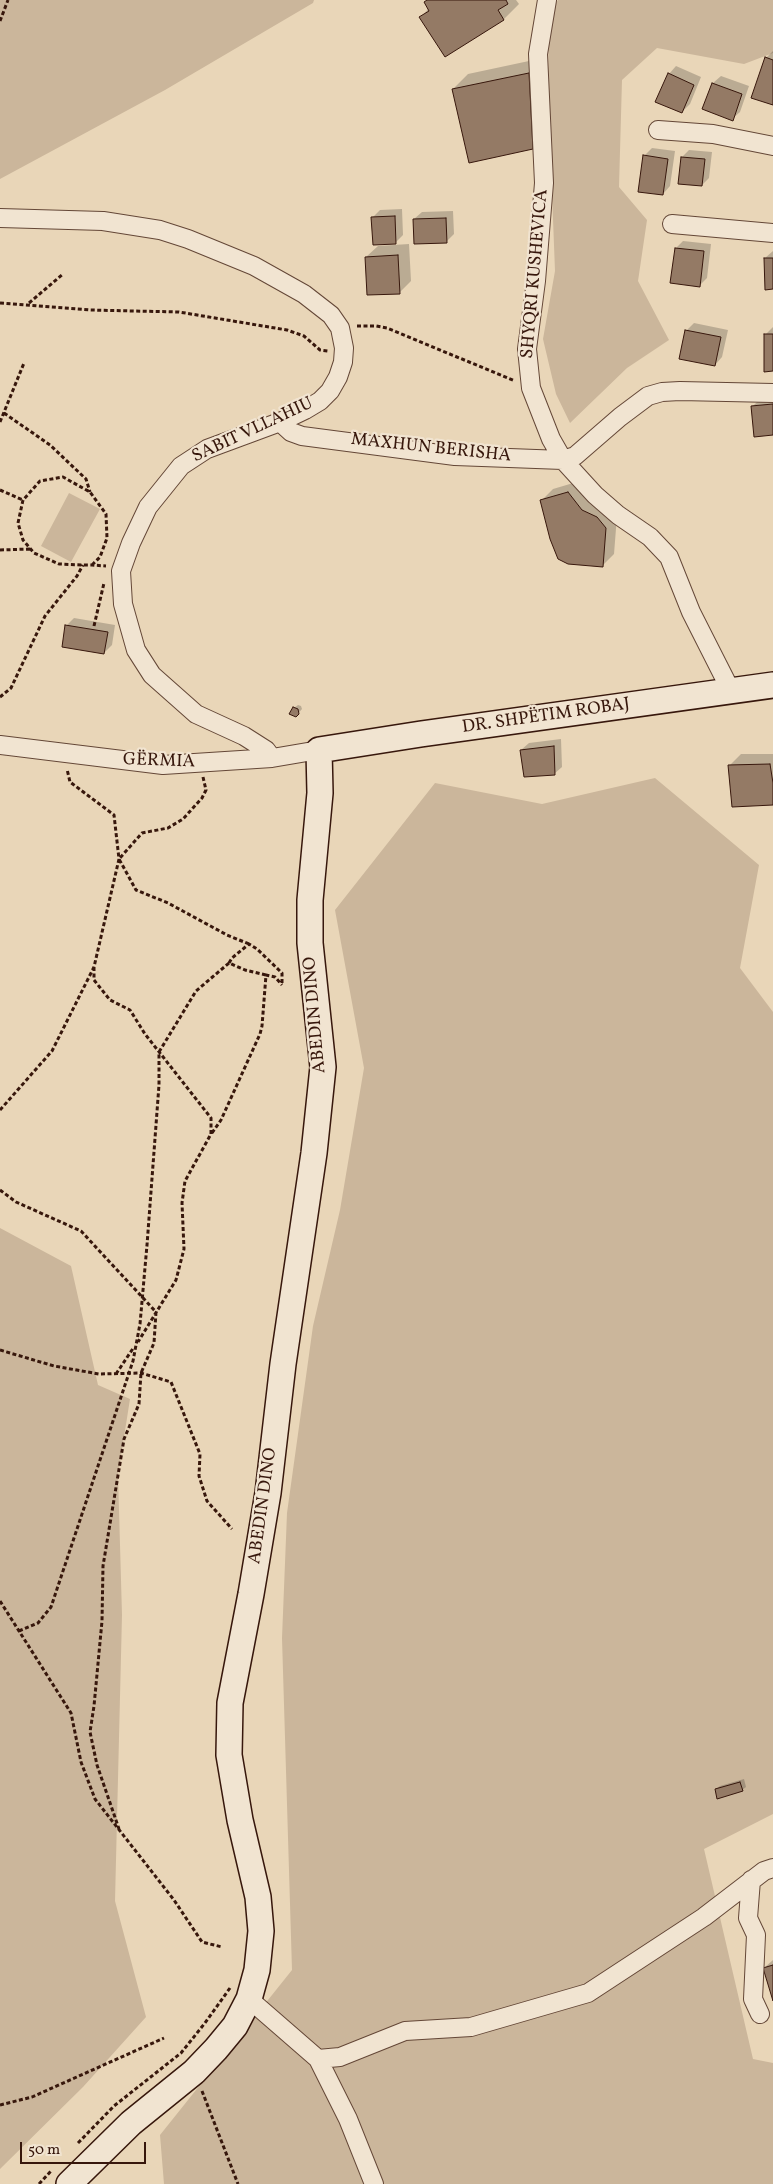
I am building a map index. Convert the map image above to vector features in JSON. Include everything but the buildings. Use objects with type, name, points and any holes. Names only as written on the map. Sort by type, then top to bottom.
[{"type":"street","name":"SHYQRI KUSHEVICA","points":[[547,0],[538,54],[544,183],[536,281],[527,349],[531,388],[551,439],[563,460],[595,495],[618,515],[650,537],[669,557],[691,612],[731,691]]},
{"type":"street","points":[[658,130],[713,134],[773,146]]},
{"type":"street","name":"SABIT VLLAHIU","points":[[0,218],[103,221],[160,230],[188,239],[254,266],[304,294],[331,315],[340,328],[344,348],[343,362],[338,378],[320,401],[280,422],[207,449],[181,466],[148,507],[131,543],[114,568],[136,650],[152,675],[196,714],[244,736],[266,750],[272,758]]},
{"type":"street","points":[[672,224],[773,233]]},
{"type":"street","points":[[563,460],[575,456],[627,411],[648,396],[662,392],[680,391],[773,394]]},
{"type":"street","name":"MAXHUN BERISHA","points":[[280,422],[291,432],[302,436],[455,456],[563,460]]},
{"type":"street","name":"DR. SHPËTIM ROBAJ","points":[[319,750],[773,685]]},
{"type":"street","name":"GËRMIA","points":[[0,745],[163,765],[272,758],[319,750]]},
{"type":"street","name":"ABEDIN DINO","points":[[62,2176],[194,2072],[235,2026],[240,1993],[258,1970],[260,1931],[258,1897],[240,1820],[229,1755],[230,1703],[268,1493],[283,1364],[314,1153],[323,1067],[310,943],[310,900],[320,793],[319,750]]},
{"type":"street","points":[[318,2059],[340,2057],[405,2031],[471,2027],[588,1993],[704,1916],[764,1871],[773,1868]]},
{"type":"street","points":[[751,1880],[748,1918],[756,1935],[753,1999],[760,2014]]},
{"type":"street","points":[[240,1993],[318,2059],[348,2119],[374,2184]]},
{"type":"path","points":[[0,21],[8,0]]},
{"type":"path","points":[[28,304],[63,274]]},
{"type":"path","points":[[0,303],[90,310],[178,312],[287,330],[304,336],[320,350],[328,352],[344,348]]},
{"type":"path","points":[[340,328],[365,326],[387,328],[531,388]]},
{"type":"path","points":[[0,422],[24,362]]},
{"type":"path","points":[[4,413],[50,445],[86,480],[90,492],[106,514],[107,538],[100,558],[92,565]]},
{"type":"path","points":[[90,492],[63,477],[40,481],[23,500],[18,523],[23,540],[34,553],[59,564],[114,568],[94,626]]},
{"type":"path","points":[[0,490],[23,500]]},
{"type":"path","points":[[0,550],[31,549]]},
{"type":"path","points":[[0,697],[11,688],[45,616],[77,576],[82,565]]},
{"type":"path","points":[[63,754],[70,782],[114,816],[119,860],[94,967],[94,980],[110,1000],[130,1010],[158,1052],[211,1118],[211,1134]]},
{"type":"path","points":[[119,860],[142,833],[168,828],[183,819],[198,803],[206,790],[203,776],[206,763]]},
{"type":"path","points":[[119,860],[136,890],[168,903],[227,935],[249,944],[282,973],[282,985],[275,977],[245,970],[229,962]]},
{"type":"path","points":[[19,1631],[38,1623],[51,1607],[129,1373],[136,1344],[142,1296],[159,1085],[158,1052],[196,990],[249,944]]},
{"type":"path","points":[[0,1110],[52,1051],[94,967]]},
{"type":"path","points":[[116,1374],[176,1280],[184,1249],[182,1203],[185,1181],[221,1120],[260,1034],[266,975]]},
{"type":"path","points":[[0,1190],[16,1202],[81,1231],[156,1312],[154,1343],[140,1373],[139,1404],[124,1439],[103,1566],[102,1621],[90,1732],[97,1766],[119,1828]]},
{"type":"path","points":[[0,1350],[54,1366],[99,1374],[140,1373],[172,1382],[200,1454],[199,1476],[207,1500],[232,1529]]},
{"type":"path","points":[[0,1601],[70,1713],[81,1762],[95,1799],[174,1900],[202,1942],[222,1947]]},
{"type":"path","points":[[75,2147],[114,2106],[181,2053],[206,2023],[240,1993]]},
{"type":"path","points":[[0,2105],[32,2097],[164,2038]]},
{"type":"path","points":[[194,2072],[238,2184]]},
{"type":"path","points":[[39,2184],[62,2176]]},
{"type":"shaded area","points":[[0,0],[314,0],[313,3],[165,90],[0,179]]},
{"type":"shaded area","points":[[558,0],[773,0],[773,53],[744,64],[657,48],[622,80],[619,187],[647,220],[638,281],[669,340],[627,368],[570,423],[556,394],[543,339],[555,271],[548,89],[549,14]]},
{"type":"shaded area","points":[[69,493],[100,509],[71,562],[41,546]]},
{"type":"shaded area","points":[[655,778],[759,865],[740,968],[773,1012],[773,1814],[704,1849],[753,2059],[773,2063],[773,2184],[164,2184],[160,2135],[292,1970],[282,1638],[287,1513],[313,1326],[340,1210],[364,1068],[335,910],[435,783],[542,804]]},
{"type":"shaded area","points":[[0,1228],[71,1266],[98,1385],[130,1399],[118,1475],[122,1615],[115,1901],[146,2017],[83,2087],[0,2169]]}]
